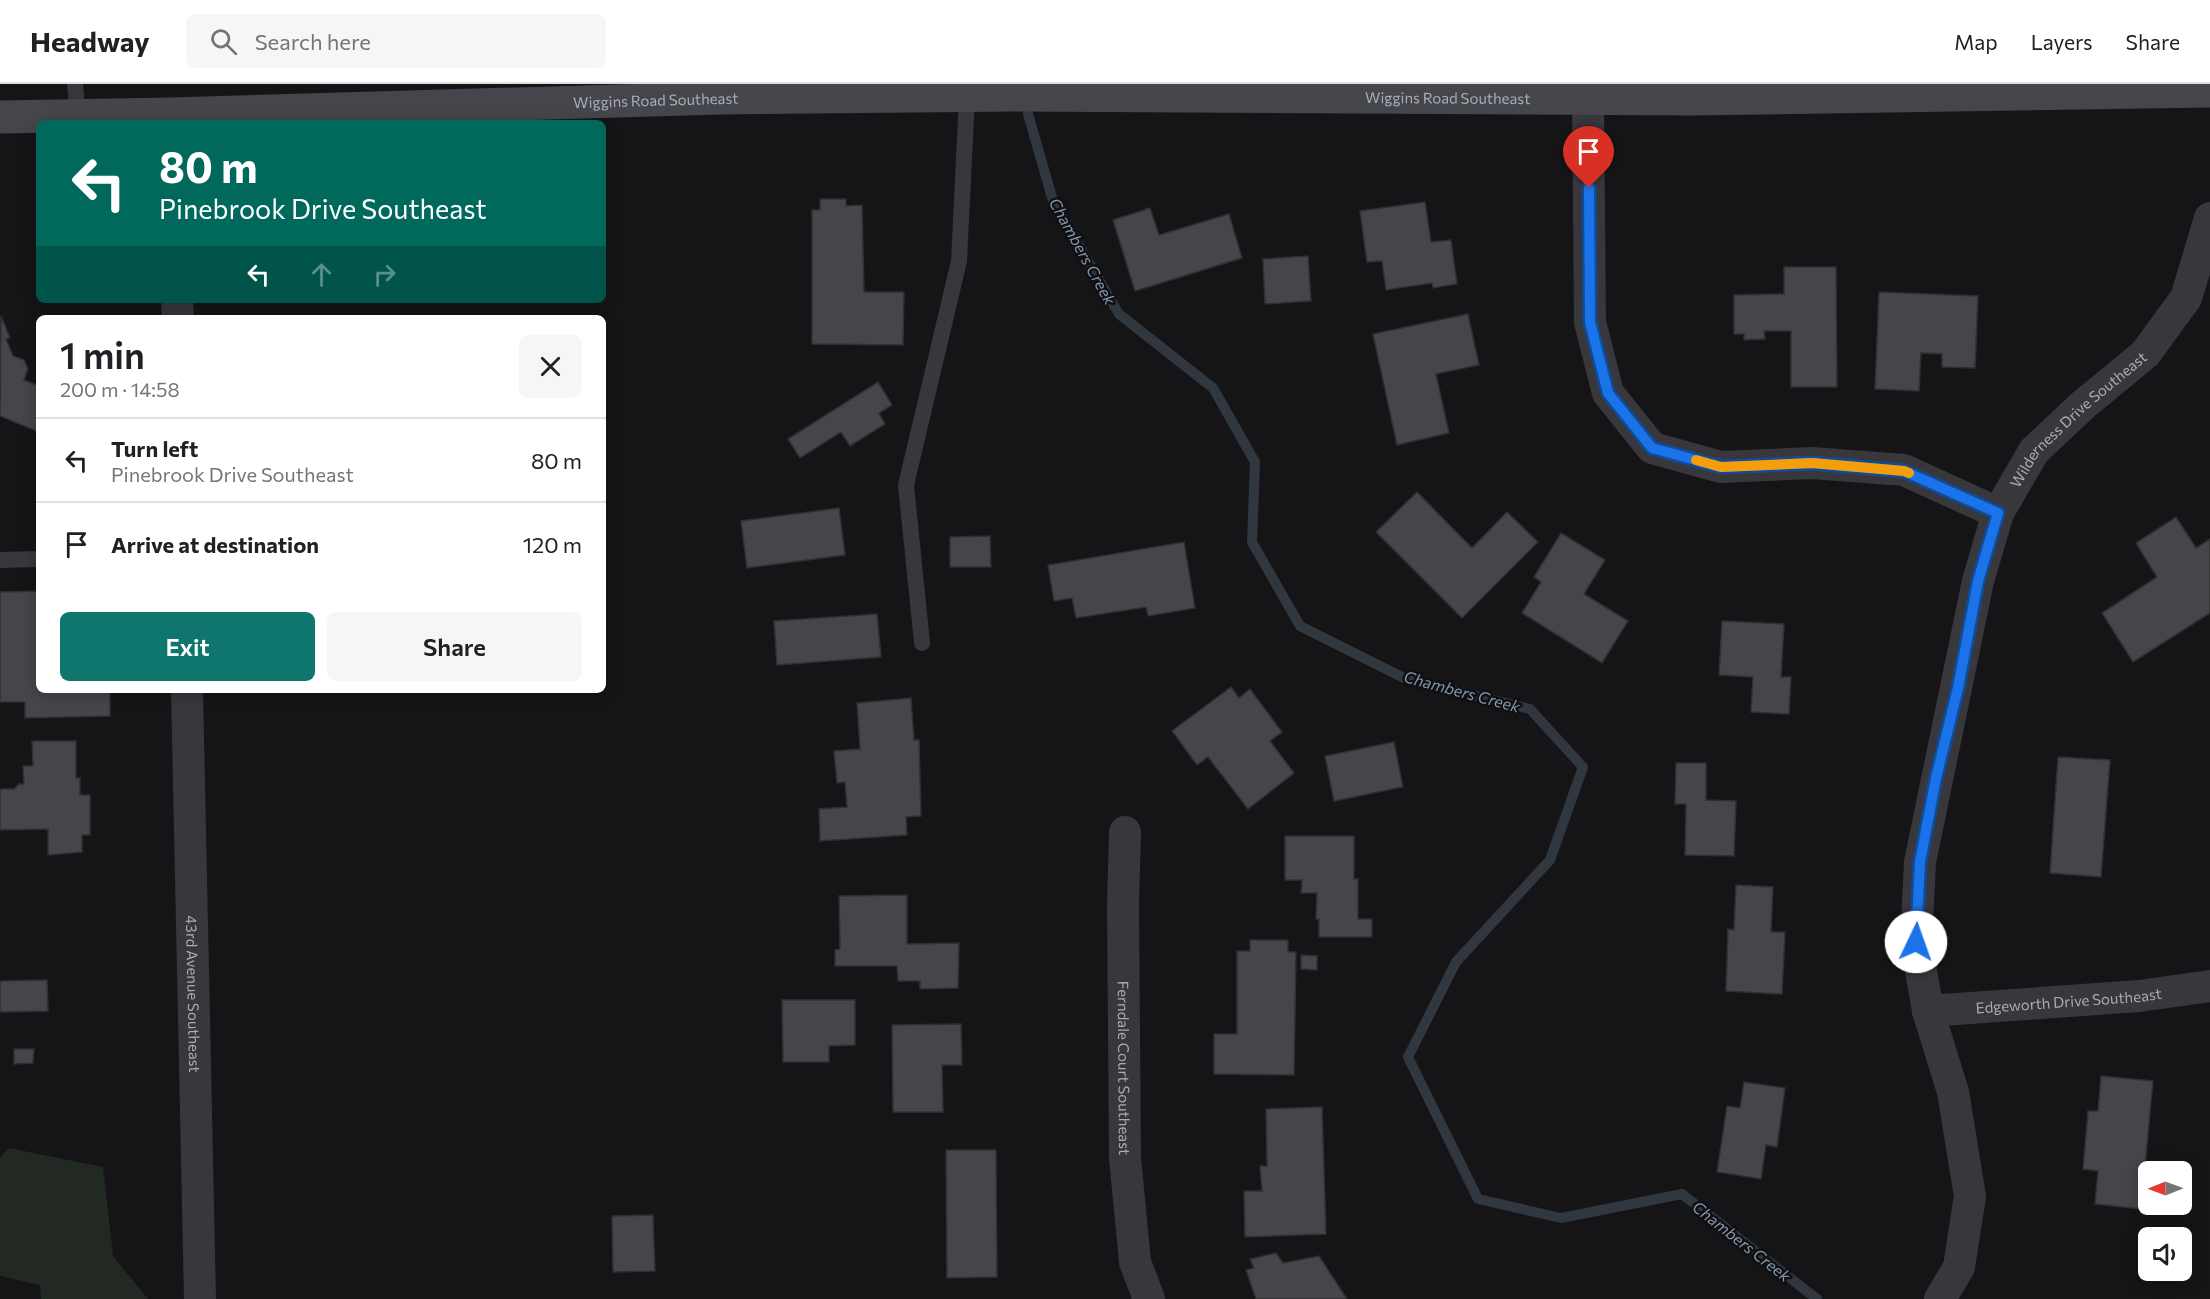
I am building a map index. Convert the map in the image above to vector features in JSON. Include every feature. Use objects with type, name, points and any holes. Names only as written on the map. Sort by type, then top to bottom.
[{"type":"street","name":"Wiggins Road Southeast","points":[[0,117],[76,100],[170,119],[720,91],[967,96],[1360,91],[1588,99],[1692,92],[2210,91]]},
{"type":"street","points":[[1588,99],[1590,322],[1608,393],[1652,448],[1721,467],[1812,463],[1904,471],[1998,513]]},
{"type":"street","name":"Wilderness Drive Southeast","points":[[1940,1299],[1959,1268],[1970,1196],[1953,1092],[1928,1011],[1916,942],[1920,862],[1936,778],[1958,688],[1978,581],[1998,513],[2034,451],[2145,354],[2186,298],[2210,218]]},
{"type":"street","name":"43rd Avenue Southeast","points":[[188,693],[200,1299]]},
{"type":"street","name":"Ferndale Court Southeast","points":[[1125,832],[1123,905],[1125,1158],[1135,1262],[1142,1296]]},
{"type":"street","name":"Edgeworth Drive Southeast","points":[[1928,1011],[2139,996],[2210,986]]},
{"type":"lane","points":[[922,643],[906,485],[959,261],[967,96]]},
{"type":"lane","points":[[0,560],[36,559]]},
{"type":"shaded area","points":[[9,1148],[103,1167],[113,1256],[148,1299],[41,1299],[40,1285],[0,1276],[0,1158]]},
{"type":"building","points":[[820,199],[846,199],[846,206],[862,205],[864,292],[904,292],[903,345],[812,344],[812,210],[820,210]]},
{"type":"building","points":[[1425,202],[1431,242],[1451,240],[1457,284],[1433,288],[1432,283],[1386,290],[1382,261],[1367,262],[1360,211]]},
{"type":"building","points":[[1150,208],[1159,235],[1229,214],[1242,258],[1135,291],[1113,220]]},
{"type":"building","points":[[1308,256],[1311,301],[1265,304],[1263,259]]},
{"type":"building","points":[[1784,267],[1836,267],[1837,387],[1791,387],[1791,331],[1764,331],[1765,339],[1744,340],[1744,334],[1734,334],[1734,295],[1784,294]]},
{"type":"building","points":[[1879,292],[1978,296],[1975,368],[1942,367],[1942,354],[1921,353],[1919,391],[1875,389]]},
{"type":"building","points":[[1468,314],[1479,365],[1436,374],[1449,433],[1397,445],[1373,334]]},
{"type":"building","points":[[1,316],[10,338],[6,339],[13,356],[24,360],[28,369],[24,380],[36,385],[36,431],[0,416]]},
{"type":"building","points":[[878,382],[892,405],[879,413],[885,424],[850,446],[841,432],[800,458],[788,439]]},
{"type":"building","points":[[1417,492],[1472,548],[1507,512],[1538,542],[1462,618],[1376,532]]},
{"type":"building","points":[[839,508],[845,555],[747,568],[741,521]]},
{"type":"building","points":[[2176,517],[2196,548],[2210,539],[2210,613],[2133,662],[2102,613],[2157,577],[2136,543]]},
{"type":"building","points":[[1561,533],[1605,560],[1584,594],[1628,621],[1602,663],[1522,613],[1541,582],[1534,577]]},
{"type":"building","points":[[990,536],[991,567],[950,567],[950,537]]},
{"type":"building","points":[[1184,542],[1195,608],[1148,616],[1146,607],[1076,618],[1072,598],[1054,601],[1048,565]]},
{"type":"building","points":[[36,591],[36,693],[110,693],[110,716],[25,718],[25,702],[0,702],[0,592]]},
{"type":"building","points":[[877,614],[881,657],[777,665],[774,621]]},
{"type":"building","points":[[1722,621],[1784,624],[1781,677],[1791,677],[1789,714],[1751,712],[1753,677],[1719,675]]},
{"type":"building","points":[[1231,687],[1239,698],[1250,689],[1282,732],[1270,741],[1294,773],[1248,809],[1208,757],[1197,765],[1172,731]]},
{"type":"building","points":[[911,698],[914,740],[919,740],[921,816],[906,817],[907,835],[820,841],[819,809],[847,807],[845,782],[837,783],[834,751],[860,749],[857,703]]},
{"type":"building","points":[[32,741],[76,741],[76,778],[80,778],[80,795],[90,795],[90,835],[82,835],[82,852],[48,855],[48,829],[0,830],[0,789],[14,789],[19,784],[24,784],[23,766],[33,766]]},
{"type":"building","points":[[1394,742],[1403,787],[1334,801],[1325,756]]},
{"type":"building","points":[[2058,757],[2110,760],[2101,877],[2050,873]]},
{"type":"building","points":[[1676,763],[1706,763],[1706,800],[1736,801],[1734,856],[1685,855],[1686,804],[1675,804]]},
{"type":"building","points":[[1285,836],[1354,836],[1354,879],[1358,879],[1358,919],[1372,919],[1372,937],[1319,937],[1319,919],[1316,919],[1317,893],[1301,893],[1302,880],[1285,880]]},
{"type":"building","points":[[1736,885],[1773,887],[1771,932],[1785,932],[1782,994],[1726,991],[1728,929],[1734,930]]},
{"type":"building","points":[[907,895],[907,944],[959,943],[958,988],[920,989],[920,981],[898,981],[897,966],[835,966],[835,950],[840,949],[839,896]]},
{"type":"building","points":[[1250,940],[1288,940],[1288,952],[1296,952],[1294,1075],[1214,1074],[1214,1034],[1237,1034],[1237,951],[1250,951]]},
{"type":"building","points":[[1301,955],[1317,956],[1317,970],[1301,969]]},
{"type":"building","points":[[47,980],[48,1011],[0,1012],[0,981]]},
{"type":"building","points":[[782,1000],[855,1000],[855,1045],[829,1046],[829,1062],[783,1062]]},
{"type":"building","points":[[961,1024],[962,1065],[942,1065],[943,1112],[893,1112],[892,1025]]},
{"type":"building","points":[[14,1049],[34,1049],[33,1063],[14,1064]]},
{"type":"building","points":[[2101,1076],[2153,1081],[2146,1161],[2138,1161],[2138,1209],[2095,1204],[2098,1171],[2083,1169],[2088,1111],[2098,1111]]},
{"type":"building","points":[[1744,1082],[1785,1088],[1777,1147],[1766,1145],[1761,1179],[1717,1172],[1727,1106],[1740,1108]]},
{"type":"building","points":[[1322,1107],[1326,1234],[1245,1237],[1244,1191],[1262,1191],[1260,1166],[1267,1166],[1266,1109]]},
{"type":"building","points":[[946,1150],[996,1150],[997,1277],[947,1278]]},
{"type":"building","points":[[653,1215],[655,1271],[613,1272],[612,1216]]},
{"type":"building","points":[[1276,1253],[1283,1263],[1319,1256],[1347,1299],[1256,1299],[1246,1270],[1254,1268],[1250,1259]]},
{"type":"waterway","name":"Chambers Creek","points":[[1028,114],[1053,201],[1119,314],[1213,388],[1255,462],[1252,542],[1300,626],[1404,678],[1530,709],[1583,767],[1550,860],[1456,962],[1408,1057],[1478,1199],[1561,1218],[1682,1194],[1817,1299]]},
{"type":"slow traffic","points":[[1696,460],[1721,467],[1812,463],[1909,473]]},
{"type":"route","points":[[1589,188],[1590,322],[1608,393],[1652,448],[1721,467],[1812,463],[1904,471],[1998,513],[1978,581],[1958,688],[1936,778],[1920,862],[1916,942]]}]
